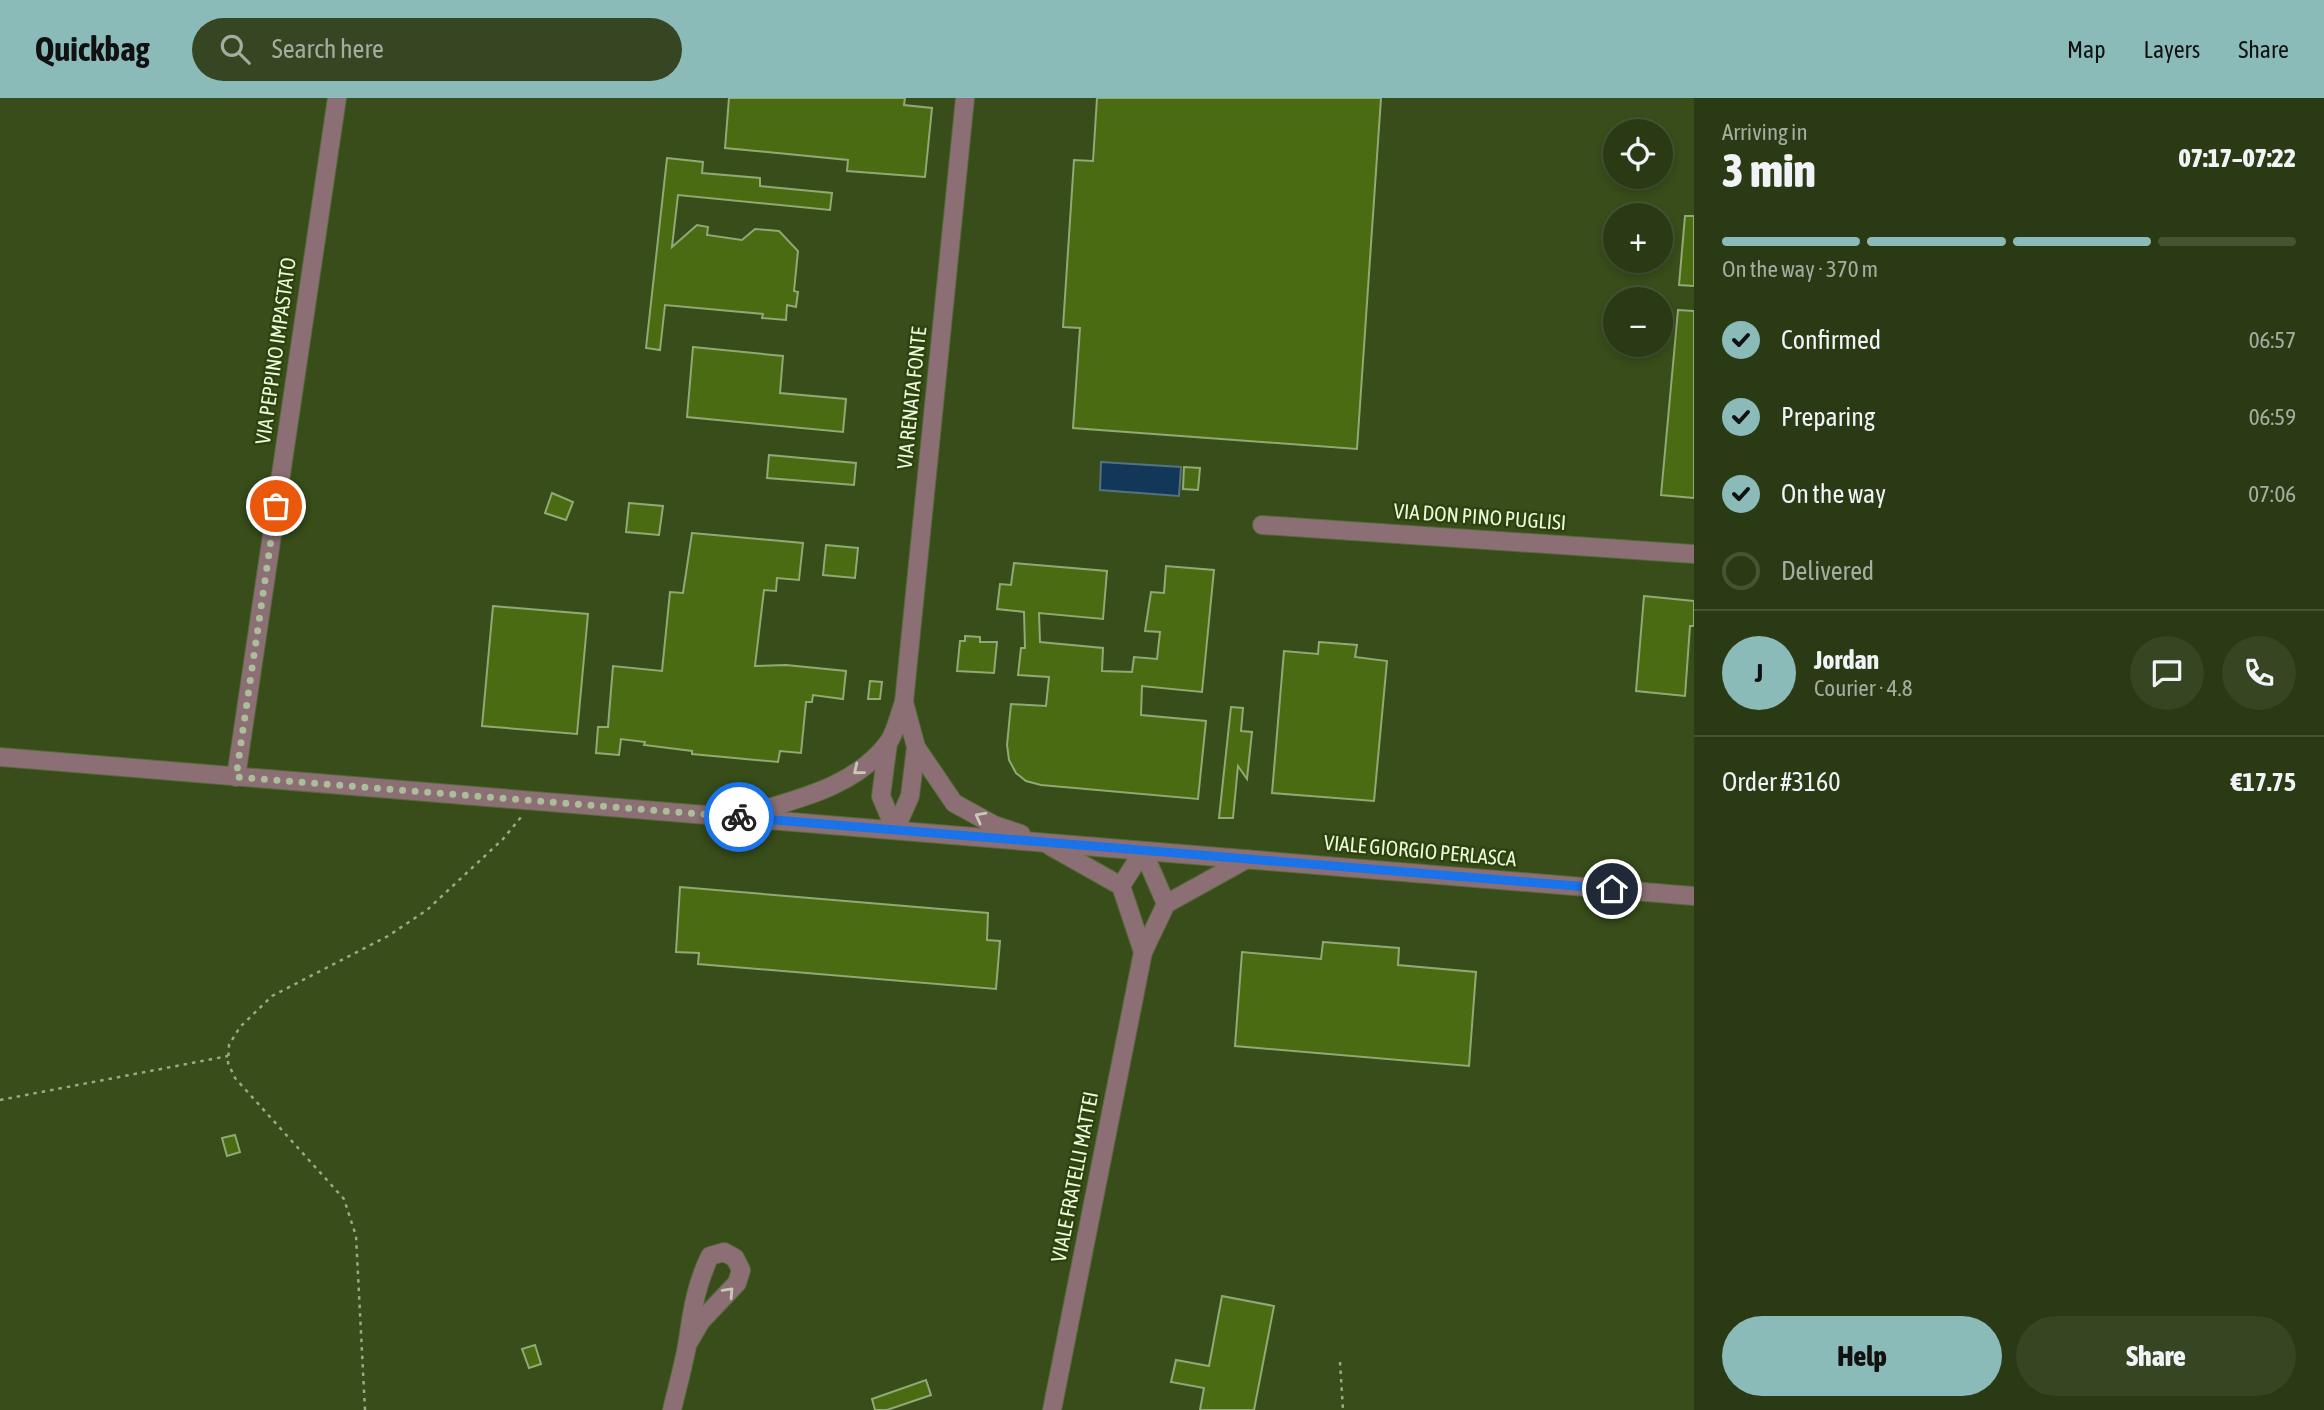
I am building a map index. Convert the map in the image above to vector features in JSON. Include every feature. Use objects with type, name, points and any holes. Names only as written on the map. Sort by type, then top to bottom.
[{"type":"street","name":"VIA PEPPINO IMPASTATO","points":[[236,777],[337,98]]},
{"type":"street","name":"VIA RENATA FONTE","points":[[895,830],[881,796],[888,743],[905,702],[965,98]]},
{"type":"street","name":"VIA DON PINO PUGLISI","points":[[1262,525],[1694,554]]},
{"type":"street","name":"VIA RENATA FONTE","points":[[905,702],[916,747],[954,803],[994,825],[1043,842]]},
{"type":"street","name":"VIA RENATA FONTE","points":[[738,817],[818,793],[854,774],[888,743]]},
{"type":"street","name":"VIA RENATA FONTE","points":[[895,830],[910,796],[916,747]]},
{"type":"street","points":[[0,757],[1043,842],[1121,887],[1143,851]]},
{"type":"street","name":"VIALE GIORGIO PERLASCA","points":[[1043,842],[1694,896]]},
{"type":"street","points":[[1143,851],[1166,904],[1247,859]]},
{"type":"street","name":"VIALE FRATELLI MATTEI","points":[[1121,887],[1143,952]]},
{"type":"street","name":"VIALE FRATELLI MATTEI","points":[[1052,1410],[1143,952],[1166,904]]},
{"type":"street","points":[[672,1410],[687,1345],[690,1316],[702,1273],[710,1256],[724,1252],[735,1258],[741,1270],[737,1283],[701,1321],[687,1345]]},
{"type":"path","points":[[365,1410],[356,1236],[352,1216],[344,1199],[235,1078],[228,1063],[229,1045],[240,1027],[272,996],[388,936],[426,910],[503,839],[535,801]]},
{"type":"path","points":[[0,1100],[229,1056]]},
{"type":"path","points":[[1340,1362],[1343,1410]]},
{"type":"water","points":[[1101,462],[1181,467],[1179,496],[1100,490]]},
{"type":"building","points":[[729,98],[905,98],[904,105],[932,108],[925,177],[847,171],[848,160],[725,148]]},
{"type":"building","points":[[1097,98],[1381,98],[1357,449],[1073,428],[1080,328],[1063,327],[1074,160],[1093,161]]},
{"type":"building","points":[[667,158],[703,162],[702,173],[760,178],[760,186],[832,193],[830,210],[678,195],[672,247],[697,225],[708,227],[707,235],[742,240],[755,229],[779,231],[798,251],[794,291],[798,292],[796,307],[787,305],[786,320],[762,318],[763,314],[665,305],[660,350],[646,348]]},
{"type":"building","points":[[1685,216],[1694,216],[1694,286],[1679,285]]},
{"type":"building","points":[[1678,310],[1694,311],[1694,498],[1661,495]]},
{"type":"building","points":[[693,347],[783,356],[780,393],[846,399],[843,432],[687,417]]},
{"type":"building","points":[[769,455],[856,463],[854,485],[767,478]]},
{"type":"building","points":[[1184,467],[1200,468],[1198,490],[1183,489]]},
{"type":"building","points":[[552,493],[573,502],[566,520],[545,513]]},
{"type":"building","points":[[629,503],[663,506],[659,535],[626,532]]},
{"type":"building","points":[[692,533],[803,543],[799,580],[777,578],[776,591],[764,590],[755,666],[786,665],[846,671],[843,699],[813,695],[812,702],[806,702],[801,753],[780,751],[778,762],[692,754],[692,751],[621,739],[619,755],[596,753],[598,727],[608,727],[613,666],[662,671],[670,592],[683,593]]},
{"type":"building","points":[[826,545],[858,548],[855,578],[823,575]]},
{"type":"building","points":[[1014,563],[1107,571],[1103,619],[1039,613],[1040,642],[1103,648],[1102,671],[1132,672],[1134,657],[1157,659],[1160,632],[1145,631],[1151,592],[1164,593],[1166,566],[1214,570],[1202,692],[1142,686],[1141,715],[1206,721],[1198,799],[1041,785],[1026,781],[1016,773],[1009,760],[1007,745],[1011,704],[1046,706],[1049,677],[1018,675],[1021,648],[1025,648],[1024,612],[997,609],[1000,584],[1011,585]]},
{"type":"building","points":[[1644,596],[1694,601],[1694,626],[1690,626],[1685,696],[1636,691]]},
{"type":"building","points":[[493,606],[588,614],[577,734],[482,726]]},
{"type":"building","points":[[965,636],[980,637],[980,642],[997,642],[994,673],[957,671],[960,641],[965,641]]},
{"type":"building","points":[[1319,642],[1357,645],[1355,657],[1387,661],[1374,801],[1272,793],[1284,651],[1318,654]]},
{"type":"building","points":[[870,681],[882,682],[880,699],[868,699]]},
{"type":"building","points":[[1231,707],[1243,708],[1241,731],[1252,732],[1247,779],[1238,766],[1233,818],[1219,818]]},
{"type":"building","points":[[680,887],[988,913],[987,940],[1000,941],[996,989],[698,964],[699,953],[676,952]]},
{"type":"building","points":[[1323,942],[1399,948],[1398,965],[1476,972],[1469,1066],[1235,1046],[1242,952],[1321,959]]},
{"type":"building","points":[[235,1135],[240,1152],[227,1156],[222,1138]]},
{"type":"building","points":[[1222,1296],[1274,1306],[1254,1410],[1200,1410],[1204,1388],[1171,1382],[1176,1360],[1209,1366]]},
{"type":"building","points":[[535,1345],[541,1364],[529,1368],[522,1349]]},
{"type":"building","points":[[926,1380],[931,1395],[887,1410],[875,1410],[872,1399]]},
{"type":"way so far","points":[[276,506],[236,777],[739,817]]},
{"type":"route","points":[[739,817],[1612,889]]}]
